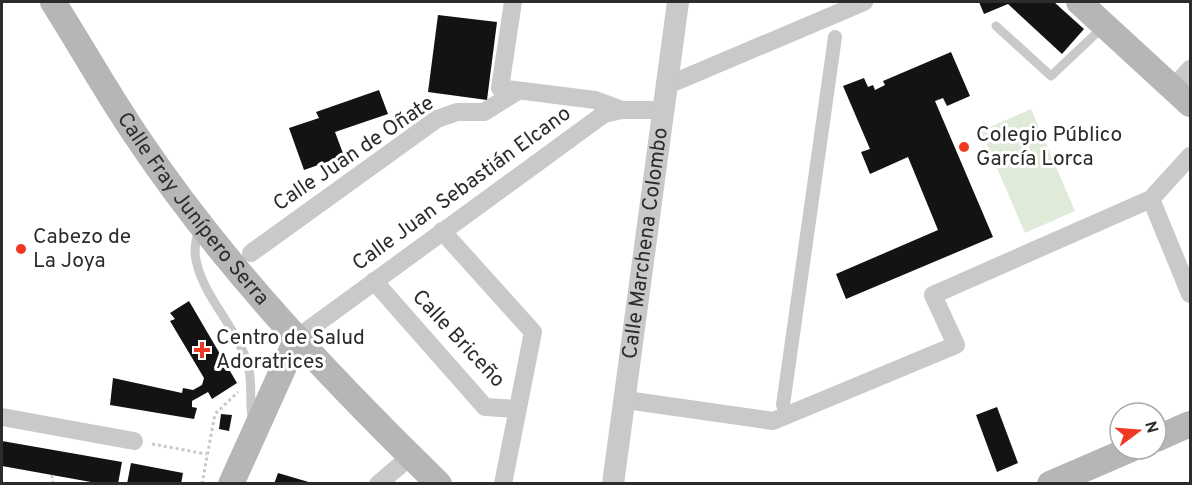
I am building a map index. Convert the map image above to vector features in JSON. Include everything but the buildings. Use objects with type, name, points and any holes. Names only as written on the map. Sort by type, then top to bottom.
[{"type":"main road","name":"Calle Fray Junípero Serra","points":[[53,2],[136,137],[271,311],[439,483]]},
{"type":"main road","name":"Calle Fray Junípero Serra","points":[[67,2],[105,84]]},
{"type":"main road","points":[[1079,2],[1182,96]]},
{"type":"main road","points":[[231,483],[297,338]]},
{"type":"main road","points":[[1168,434],[1191,424]]},
{"type":"main road","points":[[1050,483],[1108,459]]},
{"type":"street","points":[[513,2],[509,90],[595,100],[622,110]]},
{"type":"street","name":"Calle Marchena Colombo","points":[[613,483],[678,2]]},
{"type":"street","points":[[668,86],[864,2]]},
{"type":"street","points":[[783,405],[835,37]]},
{"type":"street","points":[[1182,96],[1191,69]]},
{"type":"street","name":"Calle Juan de Oñate","points":[[251,253],[437,119],[457,112],[484,112],[509,90]]},
{"type":"street","name":"Calle Juan Sebastián Elcano","points":[[297,338],[604,114],[622,110],[665,110]]},
{"type":"street","points":[[626,400],[773,421],[956,345],[933,295],[1151,199],[1191,156]]},
{"type":"street","points":[[1151,199],[1191,294]]},
{"type":"street","points":[[442,231],[533,332],[503,483]]},
{"type":"street","name":"Calle Briceño","points":[[374,281],[485,407],[518,409]]},
{"type":"street","points":[[2,417],[134,441]]},
{"type":"street","points":[[378,483],[411,456]]},
{"type":"lane","points":[[996,26],[1051,76],[1105,25]]},
{"type":"lane","points":[[200,222],[195,247],[197,265],[214,300],[233,329],[249,366],[249,404],[255,430]]},
{"type":"path","points":[[202,483],[215,414],[239,390]]},
{"type":"path","points":[[167,447],[206,454]]},
{"type":"path","points":[[52,475],[53,483]]},
{"type":"green space","points":[[1031,109],[1075,211],[1025,233],[981,131]]},
{"type":"place","name":"Colegio Público García Lorca","points":[[964,147]]},
{"type":"place","name":"Cabezo de La Joya","points":[[21,249]]},
{"type":"place","name":"Centro de Salud Adoratrices","points":[[202,350]]}]
